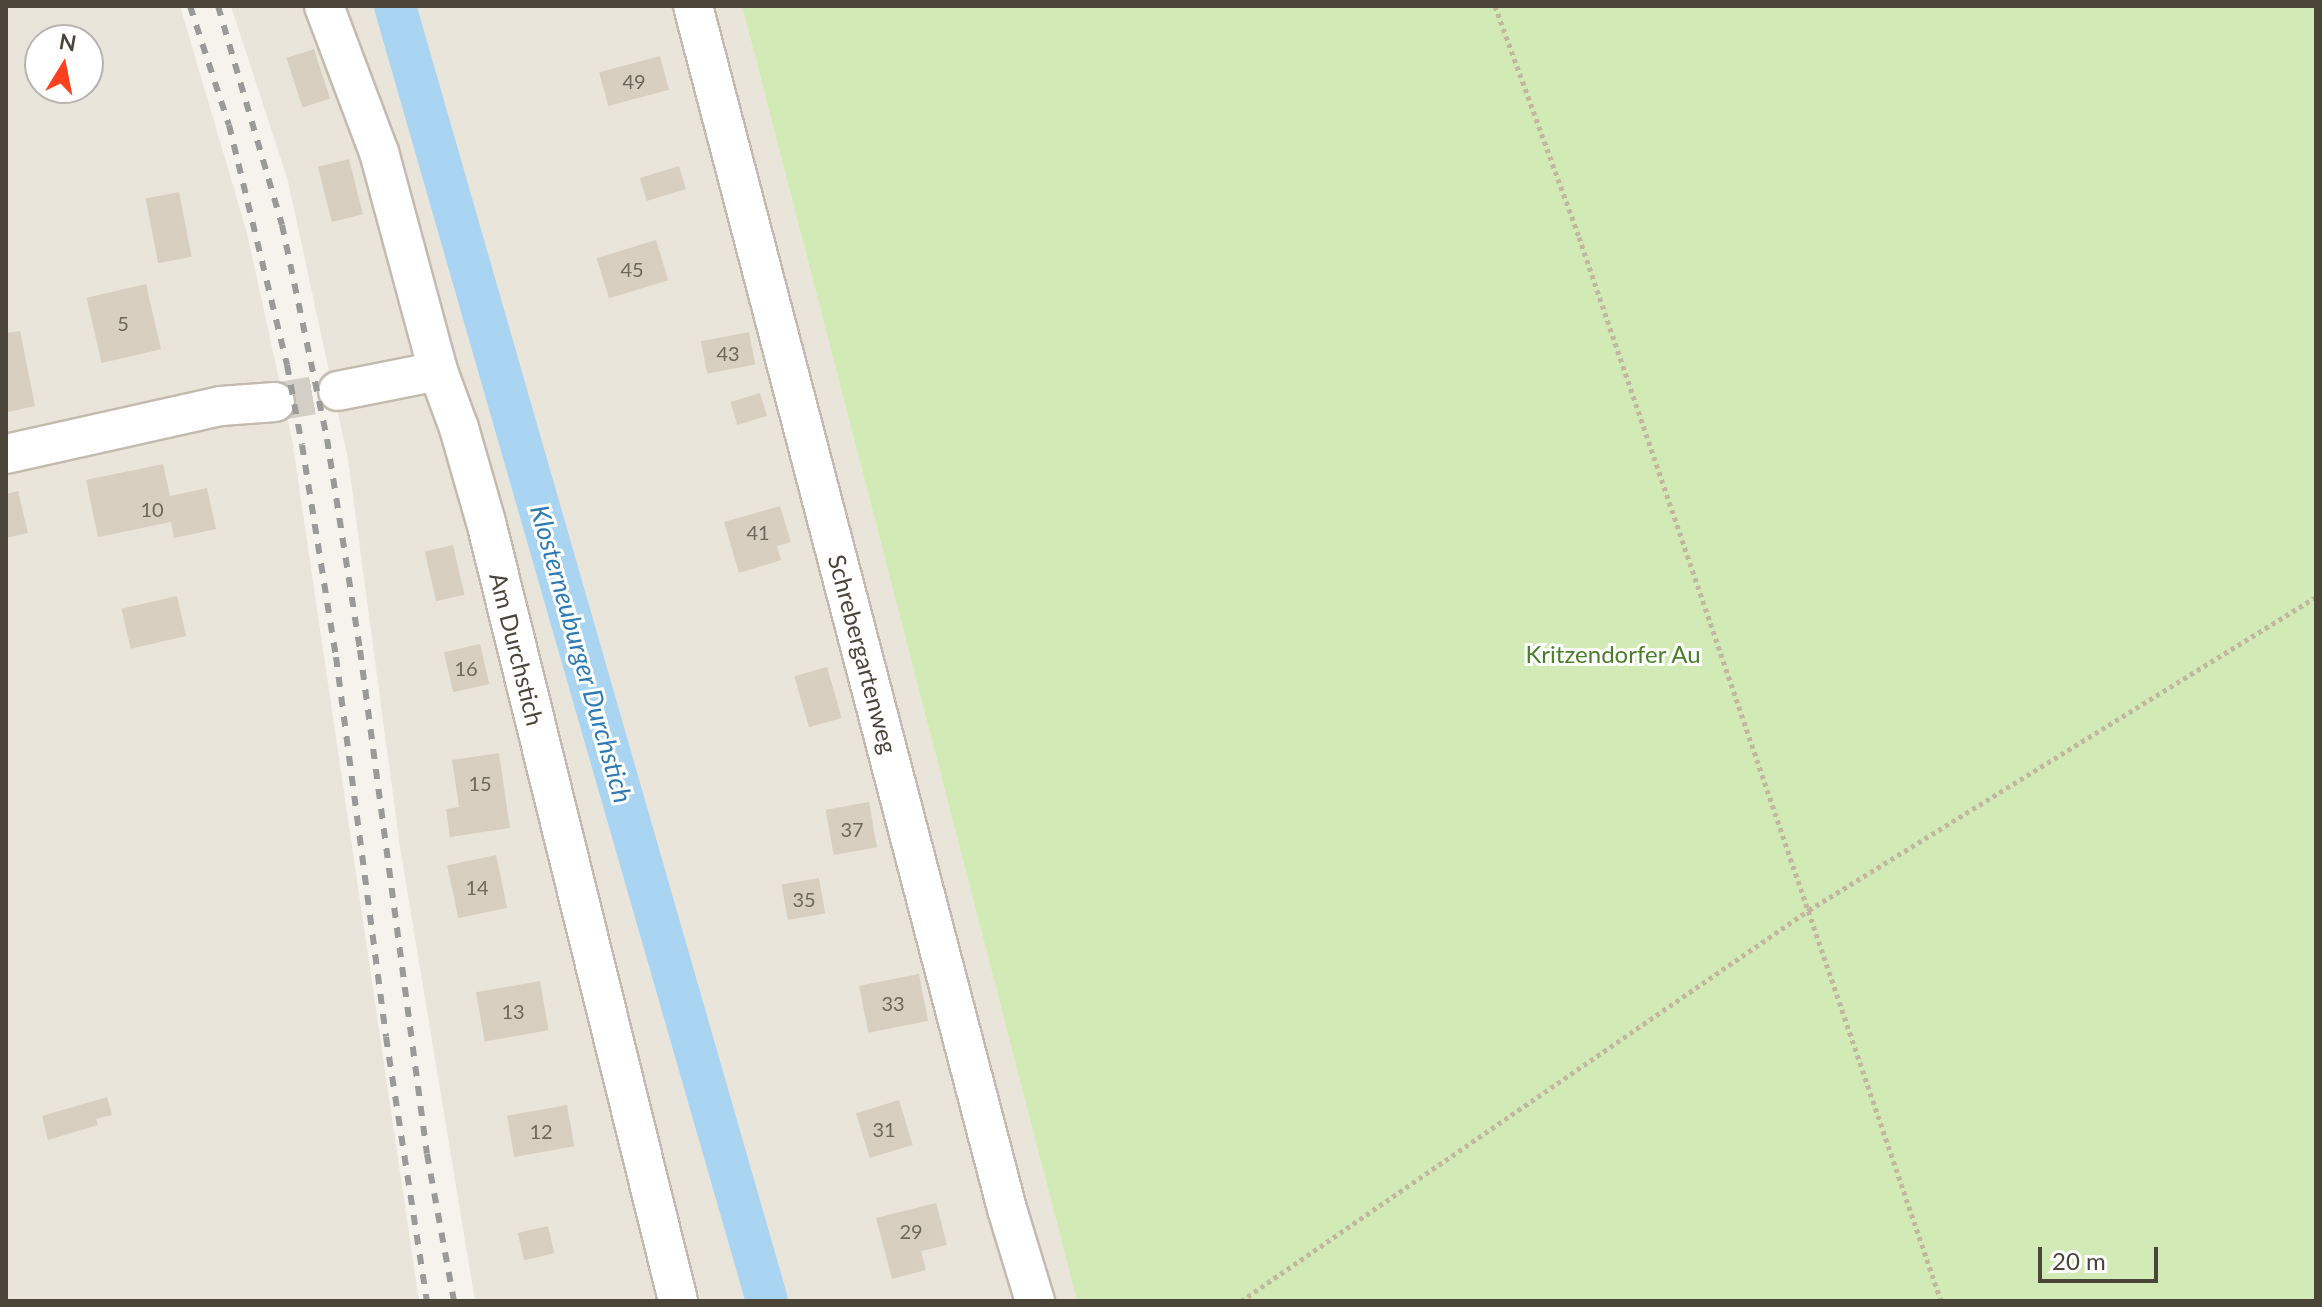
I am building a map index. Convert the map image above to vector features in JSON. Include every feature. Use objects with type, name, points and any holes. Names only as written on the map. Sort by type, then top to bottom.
[{"type":"street","name":"Am Durchstich","points":[[324,6],[379,152],[438,371],[459,428],[486,522],[678,1301]]},
{"type":"street","name":"Schrebergartenweg","points":[[693,6],[1007,1209],[1035,1301]]},
{"type":"street","points":[[338,391],[438,371]]},
{"type":"street","points":[[6,454],[221,406],[275,402]]},
{"type":"path","points":[[1495,6],[1579,237],[1941,1301]]},
{"type":"path","points":[[1241,1301],[1809,910],[2316,597]]},
{"type":"shaded area","points":[[6,6],[180,6],[247,233],[292,439],[419,1301],[6,1301]]},
{"type":"shaded area","points":[[231,6],[742,6],[1077,1301],[475,1301],[400,847],[348,459],[288,181]]},
{"type":"green space","name":"Kritzendorfer Au","points":[[742,6],[2316,6],[2316,1301],[1077,1301]]},
{"type":"building","points":[[314,49],[330,98],[302,107],[286,58]]},
{"type":"building","points":[[660,56],[669,90],[608,106],[599,72]]},
{"type":"building","points":[[349,159],[363,214],[332,222],[318,167]]},
{"type":"building","points":[[679,166],[686,189],[647,201],[640,178]]},
{"type":"building","points":[[179,192],[192,257],[158,263],[146,198]]},
{"type":"building","points":[[656,240],[668,280],[609,298],[597,258]]},
{"type":"building","points":[[146,284],[161,349],[102,363],[87,298]]},
{"type":"building","points":[[20,331],[35,406],[8,412],[6,333]]},
{"type":"building","points":[[749,332],[755,364],[707,374],[701,341]]},
{"type":"building","points":[[760,393],[767,416],[737,425],[730,402]]},
{"type":"building","points":[[163,464],[170,496],[207,488],[216,529],[174,538],[171,522],[98,537],[86,480]]},
{"type":"building","points":[[18,491],[28,533],[6,538],[6,494]]},
{"type":"building","points":[[780,506],[791,542],[777,546],[781,560],[739,573],[724,522]]},
{"type":"building","points":[[453,545],[464,595],[436,601],[425,552]]},
{"type":"building","points":[[177,596],[186,636],[131,649],[121,609]]},
{"type":"building","points":[[480,644],[489,684],[453,692],[444,652]]},
{"type":"building","points":[[827,667],[842,718],[809,727],[794,676]]},
{"type":"building","points":[[499,753],[510,828],[450,837],[446,809],[459,807],[452,760]]},
{"type":"building","points":[[869,802],[877,847],[834,855],[826,810]]},
{"type":"building","points":[[496,855],[507,908],[458,918],[447,865]]},
{"type":"building","points":[[819,878],[825,913],[788,920],[782,885]]},
{"type":"building","points":[[919,974],[928,1021],[868,1033],[859,986]]},
{"type":"building","points":[[540,981],[549,1030],[485,1042],[476,992]]},
{"type":"building","points":[[107,1097],[112,1115],[96,1119],[98,1125],[48,1140],[42,1116]]},
{"type":"building","points":[[899,1100],[913,1145],[870,1158],[856,1113]]},
{"type":"building","points":[[567,1105],[574,1146],[514,1157],[507,1116]]},
{"type":"building","points":[[936,1203],[947,1245],[921,1251],[926,1270],[892,1279],[876,1218]]},
{"type":"building","points":[[548,1226],[554,1253],[524,1260],[518,1233]]},
{"type":"waterway","name":"Klosterneuburger Durchstich","points":[[395,6],[767,1301]]},
{"type":"tunnel","points":[[275,402],[338,391]]},
{"type":"railway","points":[[190,6],[229,125],[287,365],[302,445],[336,657],[386,1037],[427,1301]]},
{"type":"railway","points":[[218,6],[282,225],[327,439],[360,650],[427,1154],[454,1301]]}]
